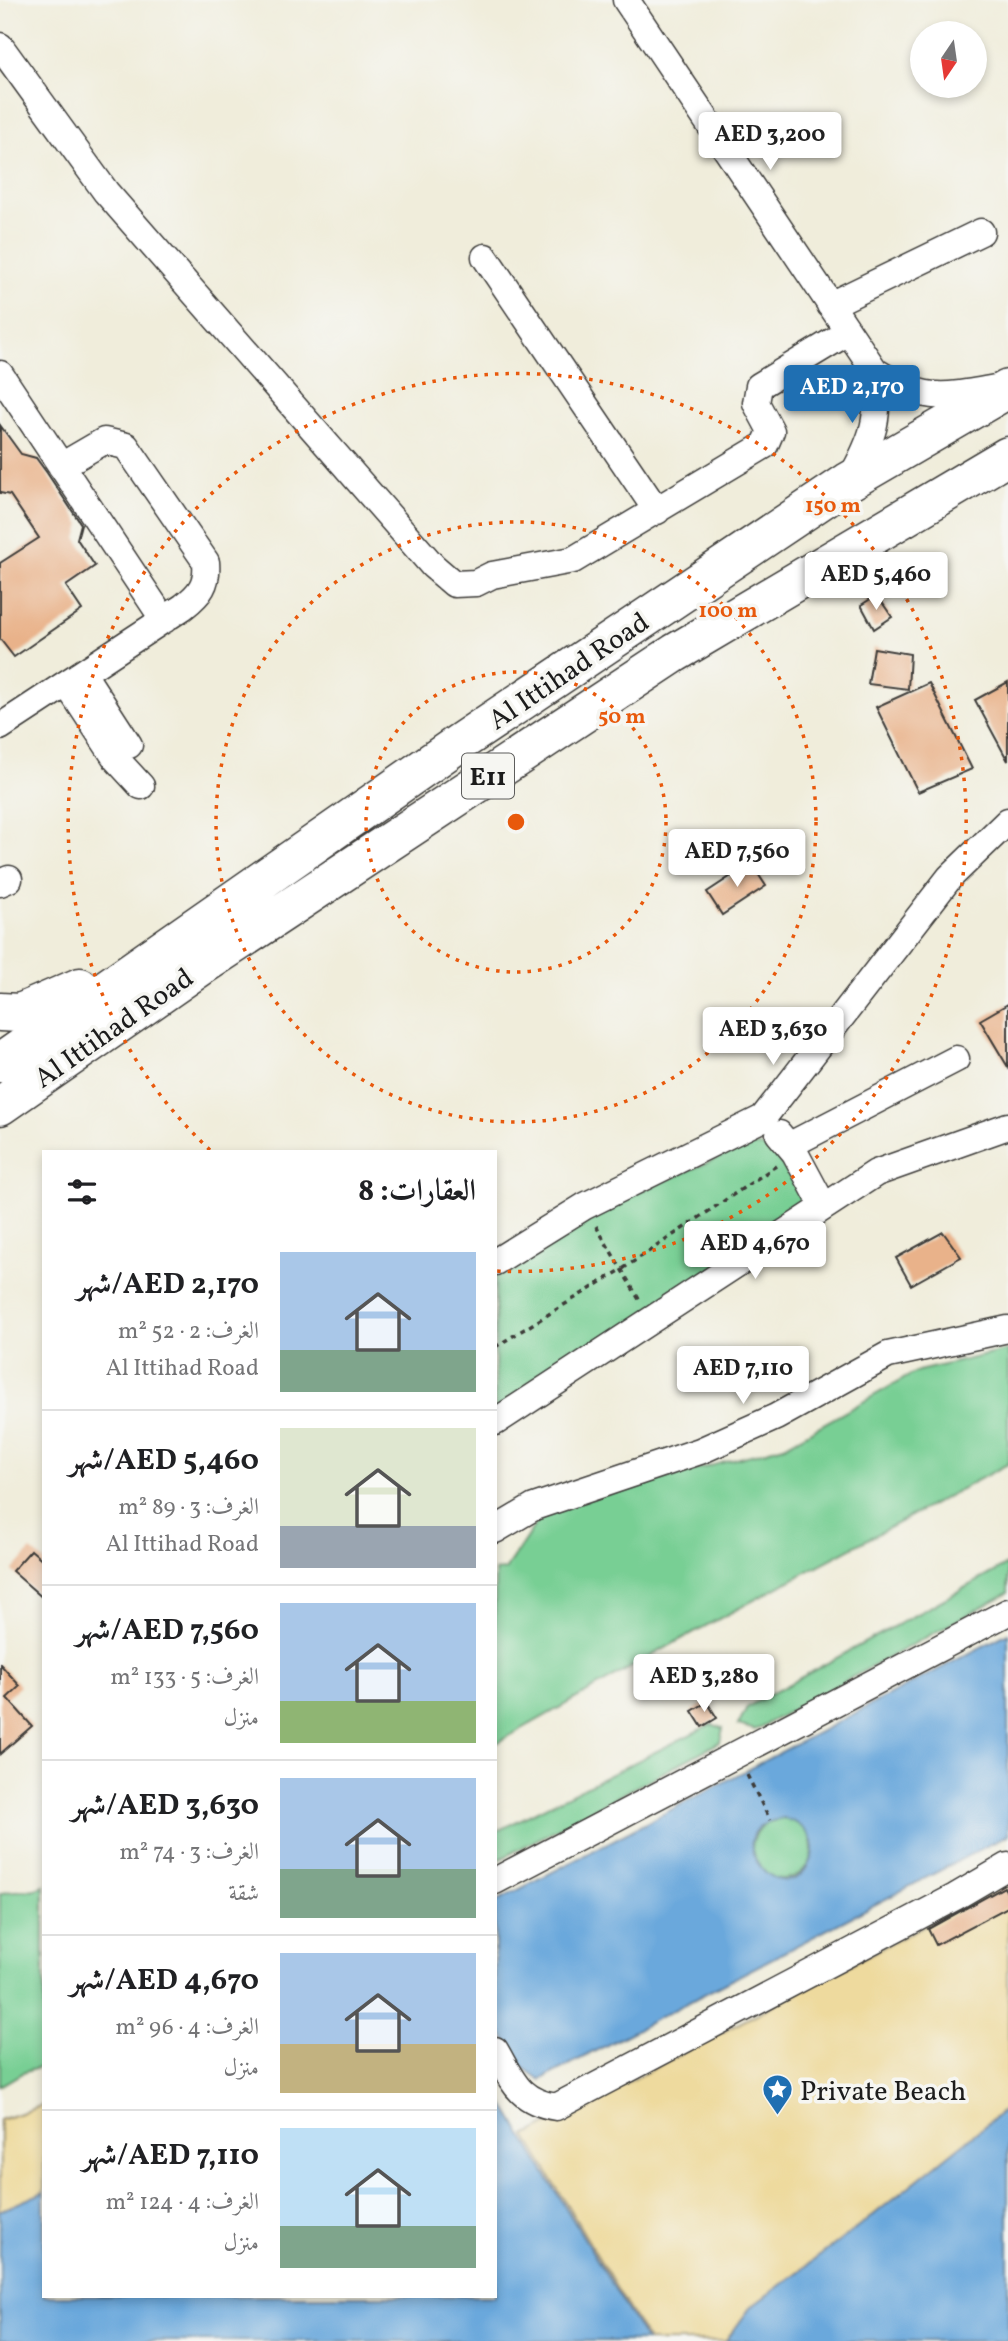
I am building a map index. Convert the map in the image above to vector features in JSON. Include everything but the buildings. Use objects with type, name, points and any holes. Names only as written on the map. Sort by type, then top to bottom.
[{"type":"highway","name":"Al Ittihad Road","points":[[0,1063],[459,743],[848,482],[1008,387]]},
{"type":"highway","name":"Al Ittihad Road","points":[[0,1106],[203,965],[675,653],[1002,461]]},
{"type":"highway","points":[[0,1012],[20,1013],[51,1001],[179,938]]},
{"type":"street","points":[[626,0],[874,371],[902,388],[934,396],[1008,387]]},
{"type":"street","points":[[0,46],[106,192],[433,566],[454,584],[476,583],[492,575],[573,560],[765,444],[771,431],[756,403],[759,386],[848,332]]},
{"type":"street","points":[[830,305],[981,232]]},
{"type":"street","points":[[485,257],[657,511]]},
{"type":"street","points":[[848,482],[868,448],[876,427],[878,405],[874,371]]},
{"type":"street","points":[[0,374],[164,620]]},
{"type":"street","points":[[0,727],[195,598],[207,576],[206,562],[127,446],[104,441],[61,466]]},
{"type":"street","points":[[75,679],[134,752],[148,781]]},
{"type":"street","points":[[497,1261],[585,1206],[763,1118],[950,877],[1008,821]]},
{"type":"street","points":[[792,1149],[956,1059]]},
{"type":"street","points":[[763,1118],[792,1149],[824,1207]]},
{"type":"street","points":[[497,1421],[876,1174],[1008,1126]]},
{"type":"street","points":[[497,1529],[534,1507],[726,1440],[776,1417],[888,1355],[1008,1329]]},
{"type":"street","points":[[497,1880],[1008,1612]]},
{"type":"street","points":[[497,2053],[520,2092],[534,2104],[556,2108],[955,1897],[1008,1866]]},
{"type":"path","points":[[497,1346],[621,1270],[792,1149]]},
{"type":"path","points":[[585,1206],[653,1320]]},
{"type":"path","points":[[735,1754],[770,1820]]},
{"type":"green space","points":[[749,1145],[771,1148],[803,1196],[792,1226],[497,1416],[497,1267],[604,1206]]},
{"type":"green space","points":[[1008,1350],[1008,1464],[685,1637],[497,1743],[497,1571],[505,1570],[544,1511],[784,1446],[918,1371]]},
{"type":"green space","points":[[1008,1564],[1008,1593],[755,1730],[738,1725],[747,1707]]},
{"type":"green space","points":[[711,1724],[723,1728],[720,1742],[497,1861],[497,1831]]},
{"type":"green space","points":[[776,1819],[788,1819],[807,1832],[812,1849],[810,1861],[799,1874],[788,1879],[776,1879],[757,1866],[752,1855],[752,1843],[765,1824]]},
{"type":"green space","points":[[42,1887],[42,2067],[22,2073],[0,2086],[0,1894]]},
{"type":"sand","name":"Private Beach","points":[[1008,1881],[1008,2107],[861,2225],[750,2308],[726,2341],[648,2341],[526,2136]]},
{"type":"sand","points":[[42,2106],[42,2193],[0,2211],[0,2120]]},
{"type":"water","points":[[1008,1633],[1008,1835],[540,2080],[520,2065],[497,2025],[497,1901]],"holes":[[[783,1819],[797,1824],[811,1839],[813,1853],[810,1861],[798,1876],[785,1880],[771,1876],[759,1865],[753,1851],[753,1837],[762,1826]]]},
{"type":"water","points":[[497,2093],[646,2341],[0,2341],[0,2211],[42,2193],[42,2298],[497,2298]]},
{"type":"water","points":[[1008,2107],[1008,2341],[726,2341],[750,2308],[861,2225]]},
{"type":"place","name":"Private Beach","points":[[777,2117]]}]
